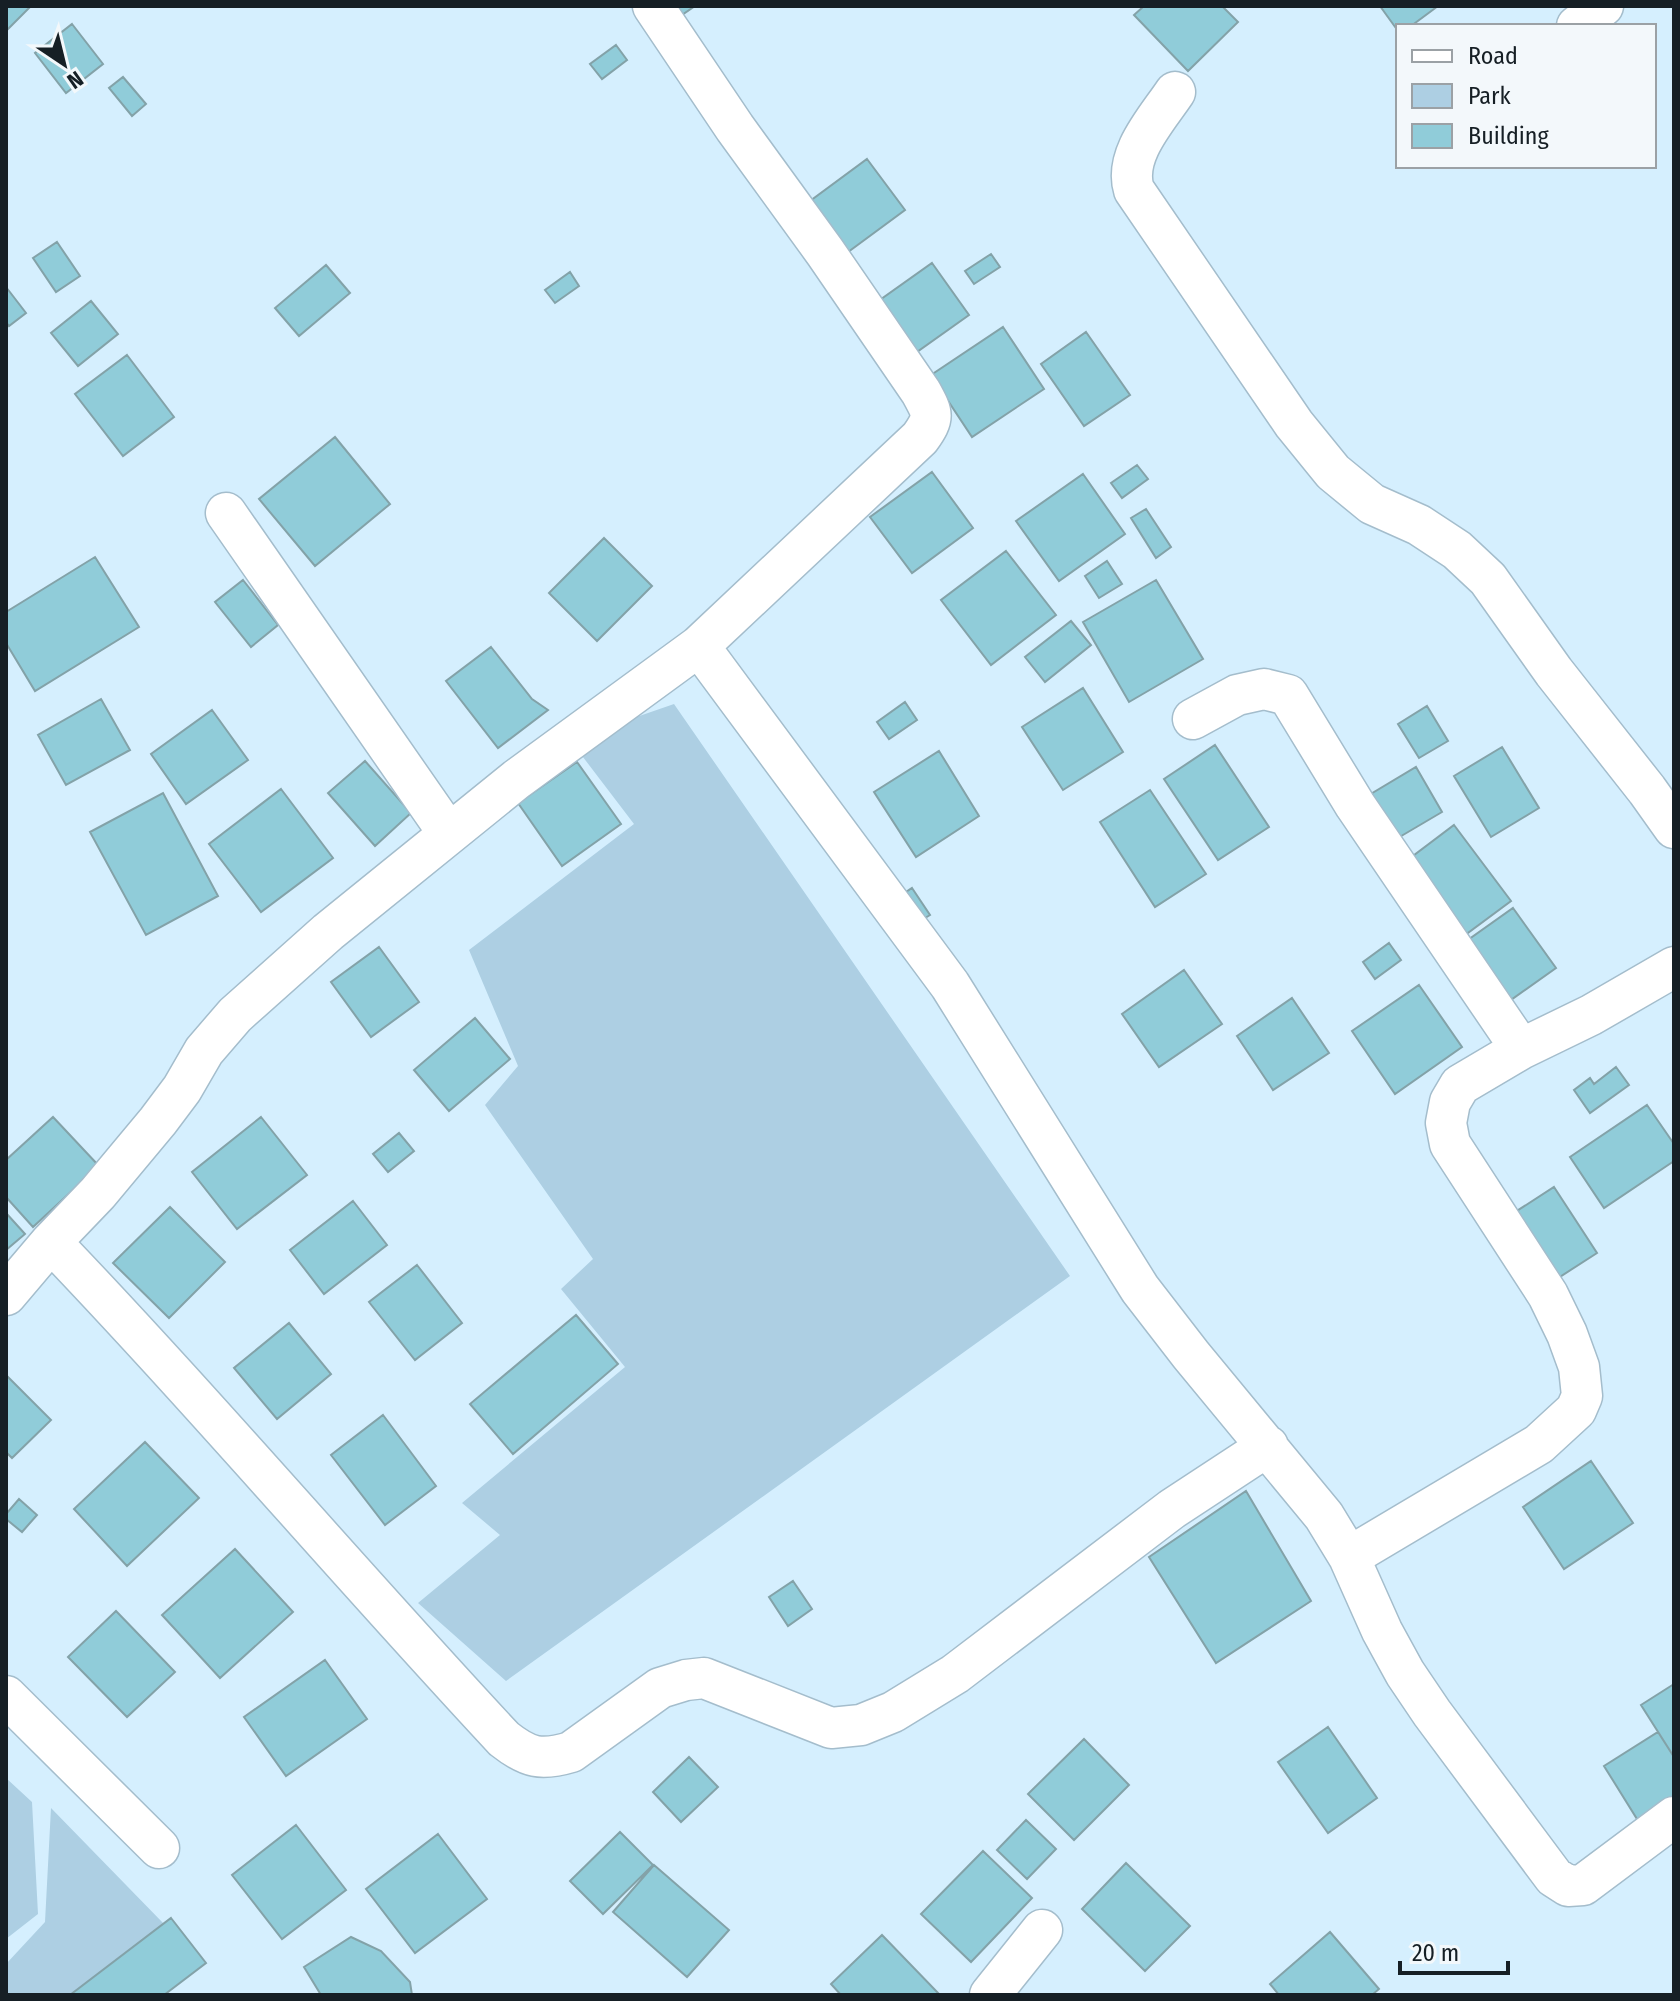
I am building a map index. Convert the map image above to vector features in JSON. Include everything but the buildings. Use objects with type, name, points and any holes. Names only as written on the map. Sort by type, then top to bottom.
[{"type":"street","points":[[11,1280],[98,1193],[158,1121],[182,1089],[204,1051],[235,1015],[328,932],[517,779],[699,646],[920,438],[930,424],[931,410],[921,392],[653,6]]},
{"type":"street","points":[[1580,24],[1603,6]]},
{"type":"street","points":[[1175,92],[1143,140],[1131,168],[1134,190],[1294,424],[1333,472],[1372,504],[1419,525],[1457,550],[1488,579],[1554,672],[1674,828]]},
{"type":"street","points":[[226,513],[449,834]]},
{"type":"street","points":[[699,646],[950,985],[1140,1289],[1324,1516],[1349,1557],[1382,1631],[1405,1673],[1509,1820],[1554,1877],[1568,1886],[1583,1885],[1674,1817]]},
{"type":"street","points":[[1193,719],[1237,695],[1264,689],[1288,695],[1355,805],[1521,1049]]},
{"type":"street","points":[[1349,1557],[1539,1444],[1576,1410],[1582,1396],[1579,1367],[1548,1295],[1450,1144],[1446,1123],[1450,1102],[1460,1085],[1674,967]]},
{"type":"street","points":[[51,1242],[144,1338],[406,1634],[493,1727],[519,1751],[535,1757],[554,1757],[571,1752],[660,1688],[686,1680],[704,1678],[831,1728],[861,1725],[893,1712],[955,1674],[1172,1509],[1268,1446]]},
{"type":"street","points":[[6,1696],[159,1848]]},
{"type":"street","points":[[990,1995],[1042,1930]]},
{"type":"green space","points":[[674,704],[1070,1276],[506,1681],[418,1603],[500,1535],[462,1503],[625,1367],[561,1289],[593,1259],[485,1105],[518,1066],[469,950],[634,824],[570,740]]},
{"type":"green space","points":[[6,1778],[32,1802],[38,1914],[6,1939]]},
{"type":"green space","points":[[51,1808],[164,1924],[70,1995],[6,1995],[6,1964],[45,1922]]}]
